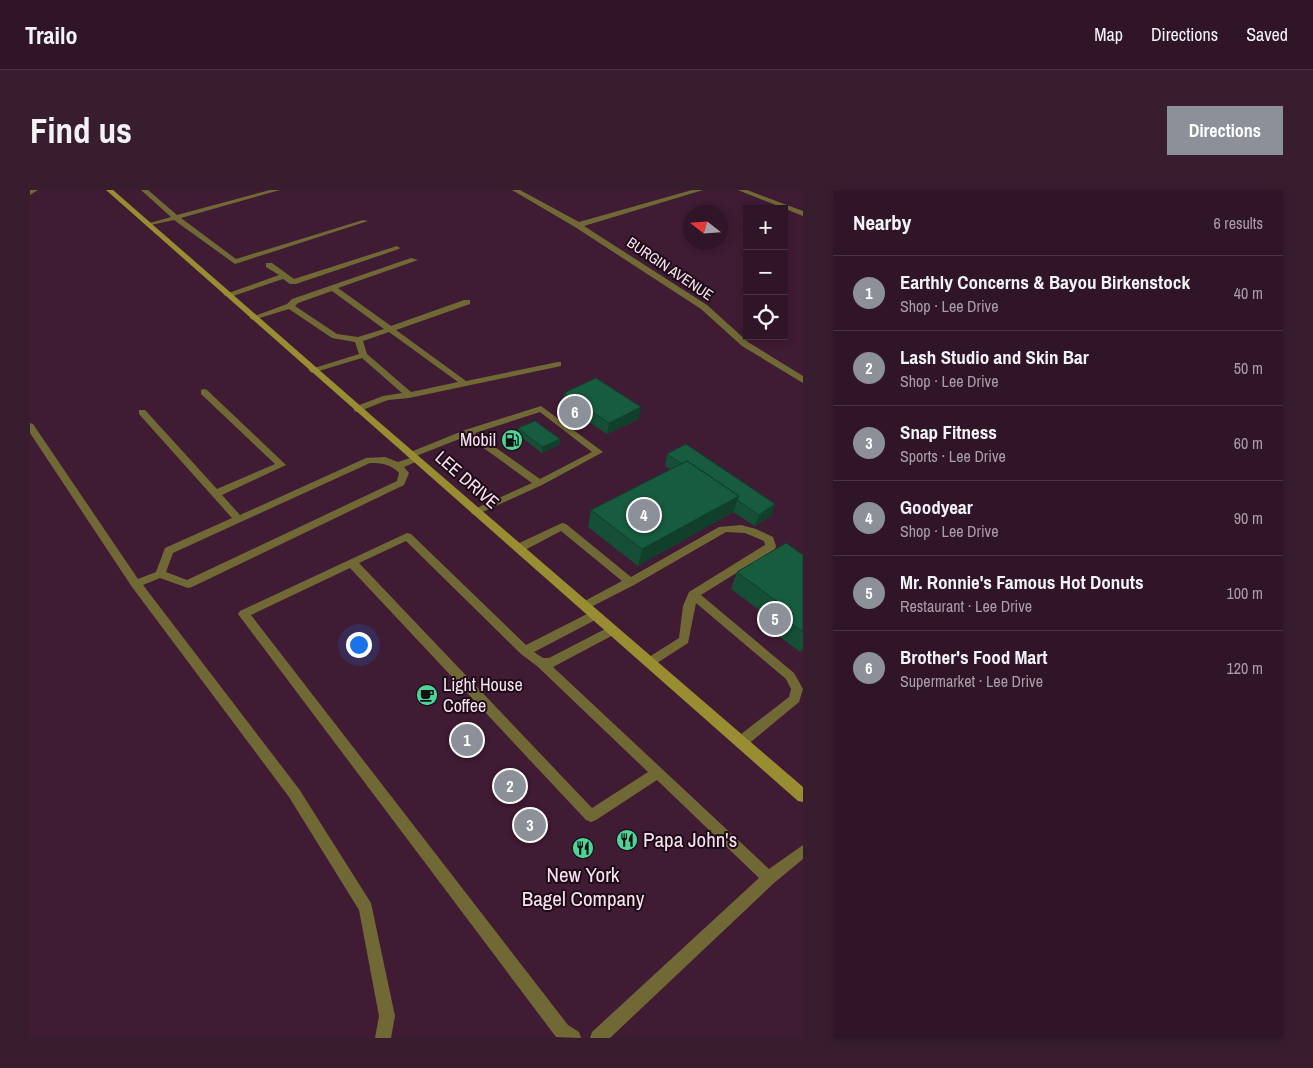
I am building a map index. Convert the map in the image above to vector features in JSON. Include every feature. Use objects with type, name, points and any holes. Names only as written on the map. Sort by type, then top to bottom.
[{"type":"main road","name":"LEE DRIVE","points":[[109,190],[312,370],[803,796]]},
{"type":"street","name":"BURGIN AVENUE","points":[[515,190],[578,225],[704,307],[745,344],[803,380]]},
{"type":"street","points":[[578,225],[700,190]]},
{"type":"street","points":[[741,190],[803,214]]},
{"type":"lane","points":[[30,193],[35,190]]},
{"type":"lane","points":[[144,190],[176,218],[235,262],[365,220]]},
{"type":"lane","points":[[148,225],[277,190]]},
{"type":"lane","points":[[268,265],[293,282],[397,248]]},
{"type":"lane","points":[[253,318],[290,306],[295,301],[414,260]]},
{"type":"lane","points":[[227,295],[284,276]]},
{"type":"lane","points":[[333,288],[464,383]]},
{"type":"lane","points":[[290,306],[335,336],[359,340],[467,302]]},
{"type":"lane","points":[[359,340],[363,355],[409,395]]},
{"type":"lane","points":[[312,370],[363,355]]},
{"type":"lane","points":[[357,409],[386,398],[409,395],[558,364]]},
{"type":"lane","points":[[204,392],[281,465],[215,494]]},
{"type":"lane","points":[[398,466],[413,457],[468,432],[541,409],[598,452],[539,483],[476,512]]},
{"type":"lane","points":[[142,412],[238,520]]},
{"type":"lane","points":[[30,426],[136,584],[294,793],[366,908],[386,1016],[383,1038]]},
{"type":"lane","points":[[468,432],[539,483]]},
{"type":"lane","points":[[136,584],[160,574],[188,584],[401,483],[404,474],[398,466],[385,460],[369,460],[169,551],[160,574]]},
{"type":"lane","points":[[518,548],[562,526],[630,582]]},
{"type":"lane","points":[[585,606],[723,528],[734,526],[756,532],[769,539],[771,546],[693,595],[689,606],[684,640],[650,662]]},
{"type":"lane","points":[[573,1038],[562,1030],[244,614],[407,536],[525,651],[541,663],[769,878]]},
{"type":"lane","points":[[352,563],[590,816],[657,772]]},
{"type":"lane","points":[[693,595],[790,676],[797,689],[795,699],[741,742]]},
{"type":"lane","points":[[525,651],[595,615]]},
{"type":"lane","points":[[541,663],[551,663],[613,630]]},
{"type":"lane","points":[[598,1038],[769,878],[803,851]]},
{"type":"building","points":[[596,378],[641,407],[609,423],[564,393]]},
{"type":"building","points":[[535,421],[560,439],[542,447],[518,428]]},
{"type":"building","points":[[686,444],[775,504],[759,515],[737,500],[739,496],[687,461],[682,464],[667,454]]},
{"type":"building","points":[[687,461],[739,496],[642,549],[591,510]]},
{"type":"building","points":[[786,543],[803,555],[803,632],[786,620],[794,614],[737,572]]},
{"type":"place","name":"Brother's Food Mart","points":[[575,412]]},
{"type":"place","name":"Mobil","points":[[512,440]]},
{"type":"place","name":"Goodyear","points":[[644,515]]},
{"type":"place","name":"Mr. Ronnie's Famous Hot Donuts","points":[[775,619]]},
{"type":"place","name":"Light House Coffee","points":[[427,695]]},
{"type":"place","name":"Earthly Concerns & Bayou Birkenstock","points":[[467,740]]},
{"type":"place","name":"Lash Studio and Skin Bar","points":[[510,786]]},
{"type":"place","name":"Snap Fitness","points":[[530,825]]},
{"type":"place","name":"Papa John's","points":[[627,840]]},
{"type":"place","name":"New York Bagel Company","points":[[583,848]]}]
